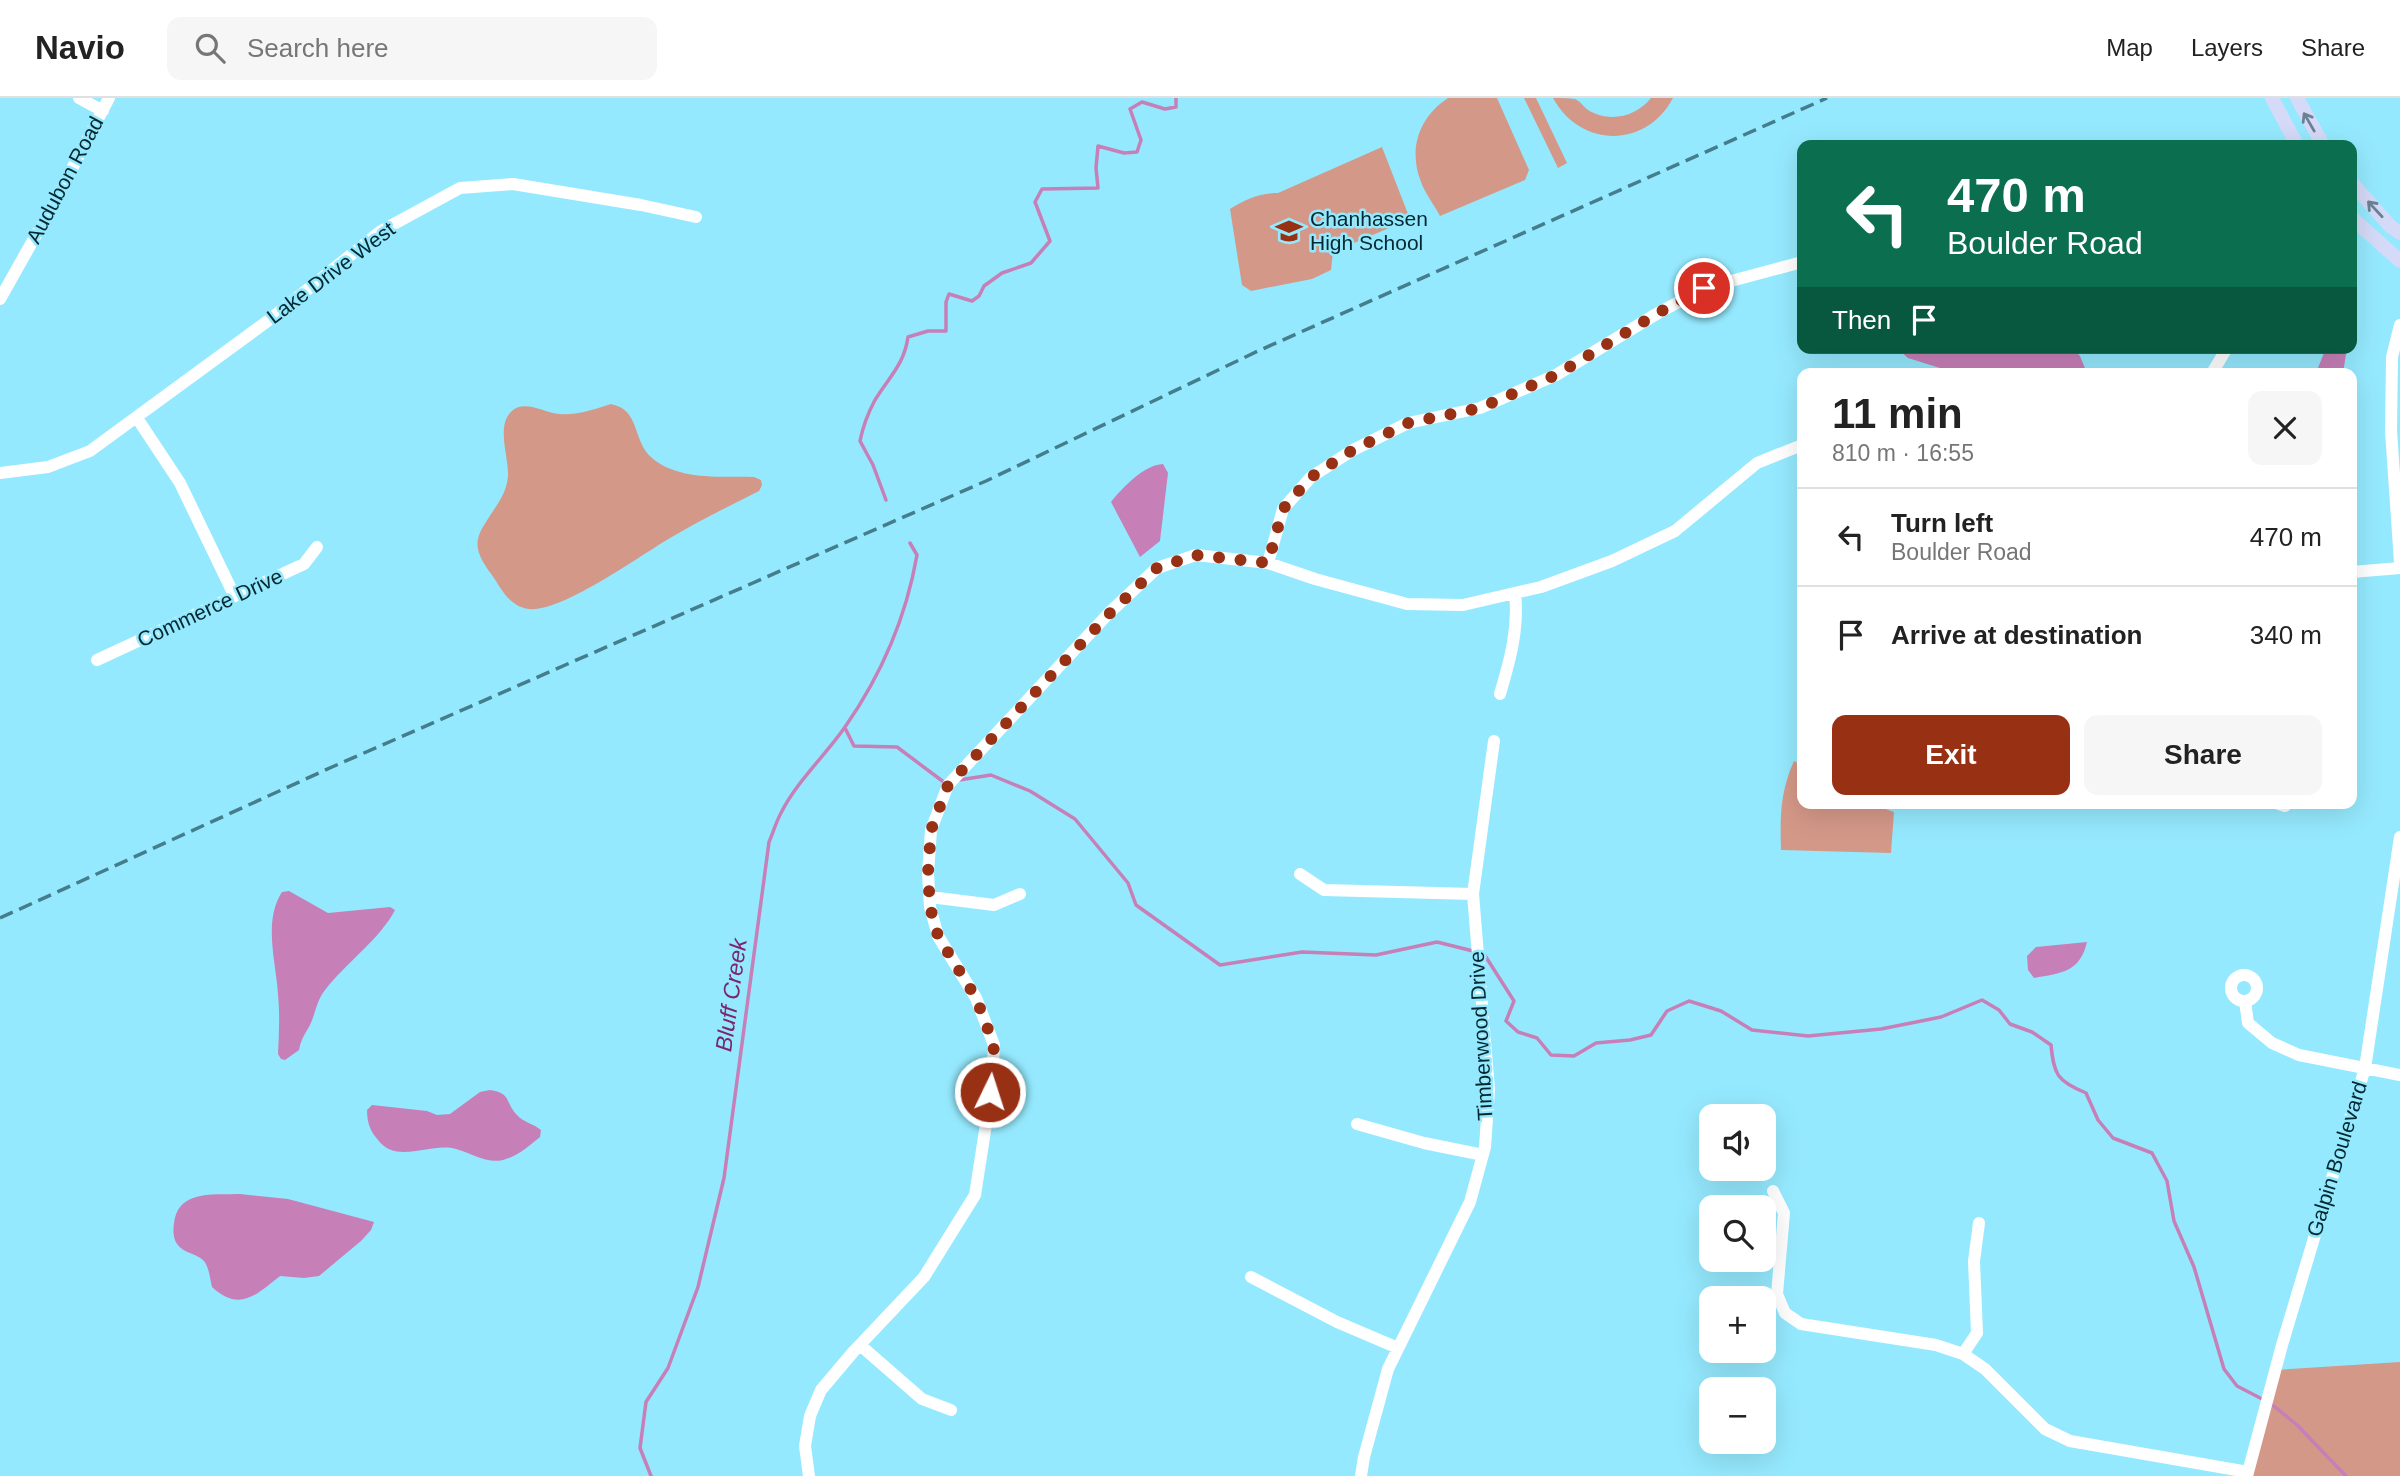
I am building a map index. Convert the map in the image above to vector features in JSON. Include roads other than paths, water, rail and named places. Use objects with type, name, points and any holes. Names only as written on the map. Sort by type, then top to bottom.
[{"type":"main road","points":[[2272,98],[2294,140]]},
{"type":"main road","points":[[2297,98],[2320,140]]},
{"type":"main road","points":[[2357,189],[2390,226],[2400,233]]},
{"type":"main road","points":[[2357,222],[2400,261]]},
{"type":"street","points":[[79,98],[103,111]]},
{"type":"street","name":"Audubon Road","points":[[0,299],[109,98]]},
{"type":"street","name":"Lake Drive West","points":[[0,474],[48,467],[90,452],[269,320],[381,231],[460,188],[513,184],[681,212],[696,217]]},
{"type":"street","points":[[1268,563],[1283,509],[1311,477],[1353,450],[1408,423],[1480,408],[1556,375],[1704,288],[1797,263]]},
{"type":"street","points":[[2400,325],[2392,357],[2391,419],[2400,562]]},
{"type":"street","points":[[138,418],[180,483],[234,595]]},
{"type":"street","points":[[808,1476],[805,1446],[810,1416],[821,1390],[924,1277],[975,1195],[994,1045],[976,998],[938,936],[928,873],[931,830],[948,785],[1110,613],[1157,568],[1196,555],[1268,563],[1407,604],[1463,605],[1541,587],[1612,561],[1675,531],[1757,463],[1797,447]]},
{"type":"street","name":"Commerce Drive","points":[[97,660],[304,564],[317,547]]},
{"type":"street","points":[[2357,572],[2400,568]]},
{"type":"street","points":[[1500,694],[1516,638],[1516,593]]},
{"type":"street","name":"Timberwood Drive","points":[[1361,1476],[1388,1368],[1470,1202],[1483,1155],[1489,1090],[1472,894],[1494,741]]},
{"type":"street","name":"Galpin Boulevard","points":[[2247,1474],[2282,1345],[2365,1068],[2400,837]]},
{"type":"street","points":[[1300,874],[1324,890],[1472,894]]},
{"type":"street","points":[[930,897],[994,905],[1020,894]]},
{"type":"street","points":[[2245,1001],[2248,1023],[2272,1043],[2299,1055],[2400,1075]]},
{"type":"street","points":[[1357,1124],[1424,1143],[1483,1155]]},
{"type":"street","points":[[1773,1191],[1784,1213],[1777,1294],[1785,1313],[1801,1324],[1936,1345],[1963,1354],[1985,1369],[2045,1429],[2070,1441],[2247,1474]]},
{"type":"street","points":[[1963,1354],[1977,1333],[1974,1261],[1979,1223]]},
{"type":"street","points":[[1251,1277],[1337,1322],[1398,1348]]},
{"type":"street","points":[[860,1345],[922,1399],[951,1410]]},
{"type":"waterway","name":"Bluff Creek","points":[[886,500],[873,465],[860,441],[870,410],[899,363],[908,337],[928,331],[946,331],[946,302],[949,294],[972,301],[979,296],[984,286],[1002,273],[1031,263],[1050,241],[1035,202],[1042,189],[1098,188],[1098,146],[1124,153],[1137,152],[1141,140],[1130,109],[1142,102],[1165,109],[1176,107],[1176,98]]},
{"type":"waterway","name":"Bluff Creek","points":[[651,1476],[640,1448],[646,1402],[668,1368],[698,1287],[724,1178],[769,842],[788,801],[845,727],[870,687],[891,645],[906,601],[917,555],[910,543]]},
{"type":"waterway","points":[[845,728],[854,746],[897,747],[945,783]]},
{"type":"waterway","points":[[959,780],[991,775],[1030,791],[1075,819],[1128,883],[1136,905],[1220,965],[1302,952],[1376,955],[1437,942],[1473,951]]},
{"type":"waterway","points":[[1481,953],[1514,1001],[1506,1021],[1518,1032],[1537,1038],[1551,1055],[1574,1056],[1596,1043],[1651,1035],[1667,1011],[1689,1001],[1721,1011],[1752,1030],[1808,1036],[1881,1029],[1941,1017],[1982,1000],[1999,1010],[2010,1024],[2032,1032],[2051,1045],[2059,1076],[2069,1085],[2086,1093],[2098,1120],[2113,1138],[2152,1153],[2167,1181],[2174,1221],[2194,1267],[2224,1369],[2237,1386],[2264,1400]]},
{"type":"waterway","points":[[2271,1404],[2296,1424],[2346,1476]]},
{"type":"railway","points":[[0,918],[332,767],[986,481],[1258,351],[1827,98]]},
{"type":"place","name":"Chanhassen High School","points":[[1289,231]]}]
